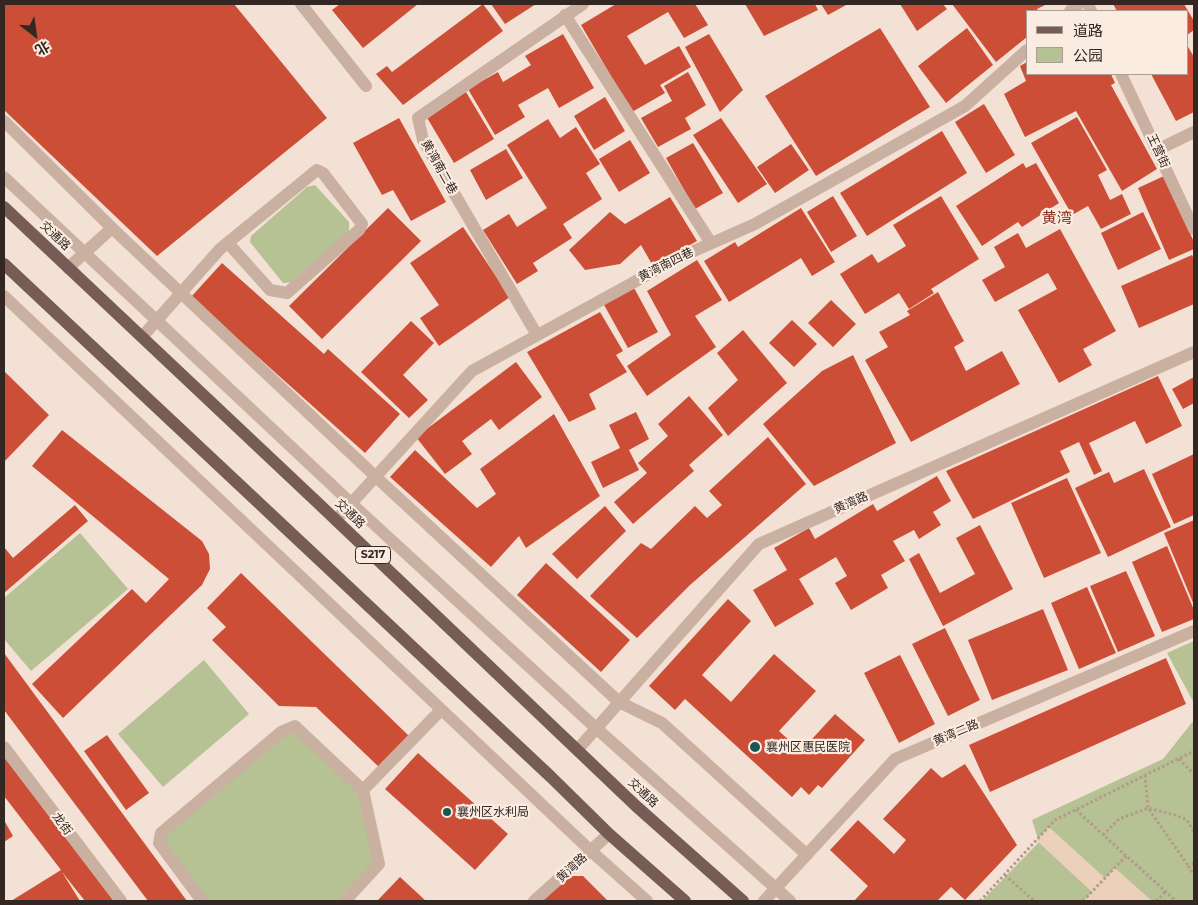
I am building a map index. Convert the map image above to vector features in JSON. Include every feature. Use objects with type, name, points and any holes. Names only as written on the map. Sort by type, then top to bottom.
[{"type":"main road","name":"交通路","points":[[4,207],[636,806],[743,901]]},
{"type":"main road","points":[[4,264],[551,777],[609,834],[685,901]]},
{"type":"street","points":[[301,4],[366,86]]},
{"type":"street","name":"黄湾南二巷","points":[[537,335],[423,140],[418,118],[583,4]]},
{"type":"street","points":[[565,15],[711,243]]},
{"type":"street","name":"黄湾南四巷","points":[[336,520],[472,371],[678,258],[755,224],[965,106],[1026,51]]},
{"type":"street","name":"王营街","points":[[1121,75],[1194,229]]},
{"type":"street","points":[[4,121],[180,294],[619,702],[662,723],[807,855]]},
{"type":"street","points":[[1157,150],[1194,132]]},
{"type":"street","points":[[142,337],[220,249],[228,242],[317,170],[323,173],[362,224],[359,230],[287,293],[270,290],[228,242]]},
{"type":"street","points":[[4,177],[352,504],[596,728],[790,901]]},
{"type":"street","points":[[68,268],[112,228]]},
{"type":"street","points":[[4,296],[441,710],[647,901]]},
{"type":"street","name":"黄湾路","points":[[578,749],[759,544],[1194,352]]},
{"type":"street","name":"黄湾二路","points":[[764,901],[895,759],[1194,630]]},
{"type":"street","points":[[363,790],[441,710]]},
{"type":"street","points":[[202,901],[159,843],[161,833],[281,732],[295,726],[363,790],[378,864],[345,901]]},
{"type":"street","name":"龙街","points":[[4,748],[121,901]]},
{"type":"street","name":"黄湾路","points":[[534,901],[609,834]]},
{"type":"path","points":[[980,901],[1055,820],[1194,751]]},
{"type":"path","points":[[1178,759],[1194,774]]},
{"type":"path","points":[[1145,775],[1148,808],[1194,874]]},
{"type":"path","points":[[1103,835],[1118,819],[1148,808],[1187,820],[1194,832]]},
{"type":"path","points":[[1076,810],[1176,901]]},
{"type":"path","points":[[1084,901],[1126,856]]},
{"type":"path","points":[[1189,867],[1194,863]]},
{"type":"path","points":[[1005,874],[1034,901]]},
{"type":"path","points":[[1156,901],[1166,892]]},
{"type":"green space","points":[[315,185],[349,222],[349,232],[294,282],[283,283],[250,242],[251,236],[307,187]]},
{"type":"green space","points":[[80,533],[128,589],[31,671],[4,639],[4,598]]},
{"type":"green space","points":[[1194,641],[1194,703],[1167,653]]},
{"type":"green space","points":[[204,660],[249,714],[163,787],[118,734]]},
{"type":"green space","points":[[1194,720],[1194,901],[982,901],[1039,842],[1032,820],[1163,759]]},
{"type":"green space","points":[[295,726],[363,790],[379,864],[345,901],[202,901],[159,843],[161,833]]},
{"type":"shaded area","points":[[1049,827],[1105,878],[1115,868],[1152,901],[1083,901],[1092,892],[1036,840]]},
{"type":"building","points":[[4,4],[234,4],[327,118],[157,256],[4,110]]},
{"type":"building","points":[[340,4],[418,4],[363,48],[332,10]]},
{"type":"building","points":[[483,4],[503,31],[403,105],[376,74],[387,66],[392,72]]},
{"type":"building","points":[[491,4],[536,4],[505,24]]},
{"type":"building","points":[[616,4],[695,4],[708,25],[684,38],[668,12],[627,36],[645,65],[679,46],[691,67],[660,85],[665,93],[632,112],[581,25]]},
{"type":"building","points":[[745,4],[815,4],[818,10],[764,36]]},
{"type":"building","points":[[821,4],[848,4],[828,15]]},
{"type":"building","points":[[900,4],[943,4],[947,9],[917,31]]},
{"type":"building","points":[[952,4],[1047,4],[1038,10],[1026,10],[1026,38],[996,62]]},
{"type":"building","points":[[1113,4],[1184,4],[1188,10],[1116,10]]},
{"type":"building","points":[[1188,11],[1194,21],[1194,30],[1188,34]]},
{"type":"building","points":[[880,28],[930,107],[816,176],[765,96]]},
{"type":"building","points":[[967,28],[993,65],[946,103],[918,66]]},
{"type":"building","points":[[563,34],[594,88],[559,108],[548,88],[518,105],[525,117],[495,135],[468,89],[498,72],[503,82],[531,65],[525,56]]},
{"type":"building","points":[[709,34],[743,90],[720,112],[685,47]]},
{"type":"building","points":[[1188,47],[1194,57],[1194,112],[1176,121],[1152,75],[1188,75]]},
{"type":"building","points":[[1026,63],[1026,75],[1111,75],[1115,83],[1111,85],[1157,169],[1122,191],[1076,111],[1025,137],[1004,94],[1026,81],[1020,66]]},
{"type":"building","points":[[688,72],[706,105],[685,118],[691,129],[658,147],[641,118],[672,101],[664,86]]},
{"type":"building","points":[[466,92],[494,139],[454,163],[426,116]]},
{"type":"building","points":[[605,97],[625,131],[594,150],[574,116]]},
{"type":"building","points":[[984,104],[1015,155],[986,173],[955,122]]},
{"type":"building","points":[[1077,117],[1107,170],[1098,175],[1110,200],[1122,194],[1131,214],[1101,229],[1088,206],[1072,215],[1031,143]]},
{"type":"building","points":[[399,118],[446,202],[411,221],[393,190],[382,195],[353,143]]},
{"type":"building","points":[[721,118],[767,184],[738,203],[693,135]]},
{"type":"building","points":[[548,119],[560,138],[576,127],[600,164],[586,173],[602,199],[563,224],[572,238],[533,263],[538,271],[517,284],[483,230],[509,214],[517,227],[547,208],[507,145]]},
{"type":"building","points":[[942,131],[967,173],[867,236],[840,193]]},
{"type":"building","points":[[630,140],[650,173],[619,192],[599,159]]},
{"type":"building","points":[[693,143],[723,193],[695,209],[666,158]]},
{"type":"building","points":[[791,144],[809,170],[775,193],[757,167]]},
{"type":"building","points":[[506,149],[523,178],[486,200],[470,170]]},
{"type":"building","points":[[1023,163],[1026,168],[1036,163],[1059,203],[1022,227],[1018,222],[982,246],[956,206]]},
{"type":"building","points":[[1164,176],[1194,242],[1194,249],[1169,260],[1138,188]]},
{"type":"building","points":[[833,196],[857,236],[831,252],[807,212]]},
{"type":"building","points":[[941,196],[979,259],[931,289],[934,293],[909,309],[899,293],[865,314],[840,274],[872,254],[878,263],[906,246],[893,225]]},
{"type":"building","points":[[670,197],[697,241],[653,266],[641,245],[620,264],[585,270],[569,250],[610,212],[625,224]]},
{"type":"building","points":[[388,208],[421,241],[322,339],[289,306]]},
{"type":"building","points":[[801,208],[835,262],[812,276],[801,258],[729,302],[704,261],[735,242],[738,247]]},
{"type":"building","points":[[1143,212],[1161,249],[1118,270],[1101,233]]},
{"type":"building","points":[[463,227],[510,297],[439,346],[420,318],[439,305],[410,263]]},
{"type":"building","points":[[1060,229],[1116,331],[1083,349],[1092,365],[1059,383],[1018,310],[1057,289],[1048,273],[995,302],[982,280],[1005,267],[994,247],[1018,233],[1026,248]]},
{"type":"building","points":[[1192,255],[1194,259],[1194,304],[1139,328],[1121,286]]},
{"type":"building","points":[[697,260],[722,300],[695,316],[716,347],[647,396],[627,366],[671,335],[647,291]]},
{"type":"building","points":[[222,263],[324,354],[328,349],[400,414],[365,453],[191,297]]},
{"type":"building","points":[[633,286],[658,332],[628,348],[603,303]]},
{"type":"building","points":[[938,292],[964,341],[954,347],[966,371],[1002,351],[1020,384],[911,442],[865,360],[888,347],[879,332],[910,315],[907,311]]},
{"type":"building","points":[[831,300],[856,324],[833,347],[808,323]]},
{"type":"building","points":[[600,312],[623,351],[616,355],[627,372],[589,394],[596,409],[569,422],[527,352]]},
{"type":"building","points":[[792,320],[817,344],[794,367],[769,343]]},
{"type":"building","points":[[411,321],[434,343],[403,375],[428,400],[409,418],[361,372]]},
{"type":"building","points":[[743,330],[787,383],[728,436],[708,408],[738,380],[717,353]]},
{"type":"building","points":[[853,355],[896,443],[814,486],[763,424],[822,371]]},
{"type":"building","points":[[516,362],[542,397],[499,430],[491,419],[462,441],[472,454],[445,474],[416,437]]},
{"type":"building","points":[[4,371],[49,415],[4,462]]},
{"type":"building","points":[[1158,376],[1182,426],[1146,444],[1135,421],[1089,443],[1102,471],[1094,475],[1079,442],[1060,451],[1070,472],[973,519],[946,471]]},
{"type":"building","points":[[1194,377],[1194,403],[1183,409],[1172,389]]},
{"type":"building","points":[[689,396],[723,435],[689,465],[694,471],[633,524],[614,502],[647,473],[638,463],[668,436],[658,424]]},
{"type":"building","points":[[636,412],[649,439],[629,450],[639,470],[603,488],[591,462],[620,448],[609,425]]},
{"type":"building","points":[[554,414],[600,496],[526,548],[519,536],[491,567],[390,477],[415,450],[477,508],[496,494],[480,469]]},
{"type":"building","points":[[62,430],[202,541],[209,554],[210,569],[202,585],[63,718],[32,684],[132,589],[146,603],[169,579],[32,466]]},
{"type":"building","points":[[768,437],[806,484],[690,585],[637,638],[590,596],[641,543],[651,549],[695,506],[707,518],[722,505],[709,491]]},
{"type":"building","points":[[1194,454],[1194,515],[1174,524],[1152,474]]},
{"type":"building","points":[[1144,469],[1171,527],[1108,557],[1075,488],[1109,472],[1114,483]]},
{"type":"building","points":[[937,476],[951,501],[933,512],[941,525],[919,539],[914,530],[893,541],[905,561],[881,575],[888,588],[851,610],[835,583],[847,576],[836,557],[799,579],[814,604],[775,627],[753,590],[787,570],[774,548],[809,528],[815,539],[873,504],[877,511]]},
{"type":"building","points":[[1067,478],[1101,553],[1044,578],[1011,503]]},
{"type":"building","points":[[75,505],[88,521],[4,593],[4,547],[13,558]]},
{"type":"building","points":[[605,506],[626,531],[577,579],[552,554]]},
{"type":"building","points":[[1194,520],[1194,605],[1164,533]]},
{"type":"building","points":[[980,525],[1013,589],[943,626],[909,559],[919,553],[940,593],[975,574],[956,538]]},
{"type":"building","points":[[1167,546],[1194,610],[1194,619],[1162,632],[1132,562]]},
{"type":"building","points":[[546,563],[630,640],[601,672],[517,595]]},
{"type":"building","points":[[1126,571],[1155,636],[1118,652],[1090,586]]},
{"type":"building","points":[[241,573],[410,737],[380,768],[316,707],[279,706],[212,640],[226,627],[207,608]]},
{"type":"building","points":[[1087,587],[1116,653],[1079,669],[1051,603]]},
{"type":"building","points":[[728,599],[751,621],[702,675],[731,702],[774,654],[816,691],[779,731],[801,751],[835,714],[865,740],[822,788],[818,785],[809,795],[801,787],[792,797],[685,699],[675,710],[649,686]]},
{"type":"building","points":[[1043,609],[1068,670],[992,700],[968,640]]},
{"type":"building","points":[[945,628],[980,700],[948,716],[912,644]]},
{"type":"building","points":[[4,653],[187,901],[148,901],[4,710]]},
{"type":"building","points":[[900,655],[935,724],[899,743],[864,673]]},
{"type":"building","points":[[1166,658],[1186,704],[990,792],[969,745]]},
{"type":"building","points":[[107,735],[149,793],[126,810],[84,751]]},
{"type":"building","name":"襄州区水利局","points":[[418,753],[508,834],[475,870],[385,789]]},
{"type":"building","points":[[4,757],[114,901],[85,901],[62,872],[80,901],[11,901],[61,870],[4,796]]},
{"type":"building","points":[[965,764],[1017,845],[965,900],[951,887],[937,901],[854,901],[868,886],[830,850],[858,820],[894,854],[906,840],[883,819],[931,768],[942,778]]},
{"type":"building","points":[[4,820],[13,836],[4,842]]},
{"type":"building","points":[[570,876],[583,876],[608,901],[542,901]]},
{"type":"building","points":[[400,877],[426,901],[377,901]]},
{"type":"place","name":"襄州区惠民医院","points":[[755,747]]},
{"type":"place","name":"襄州区水利局","points":[[447,812]]},
{"type":"district","name":"黄湾","points":[[1057,219]]}]
